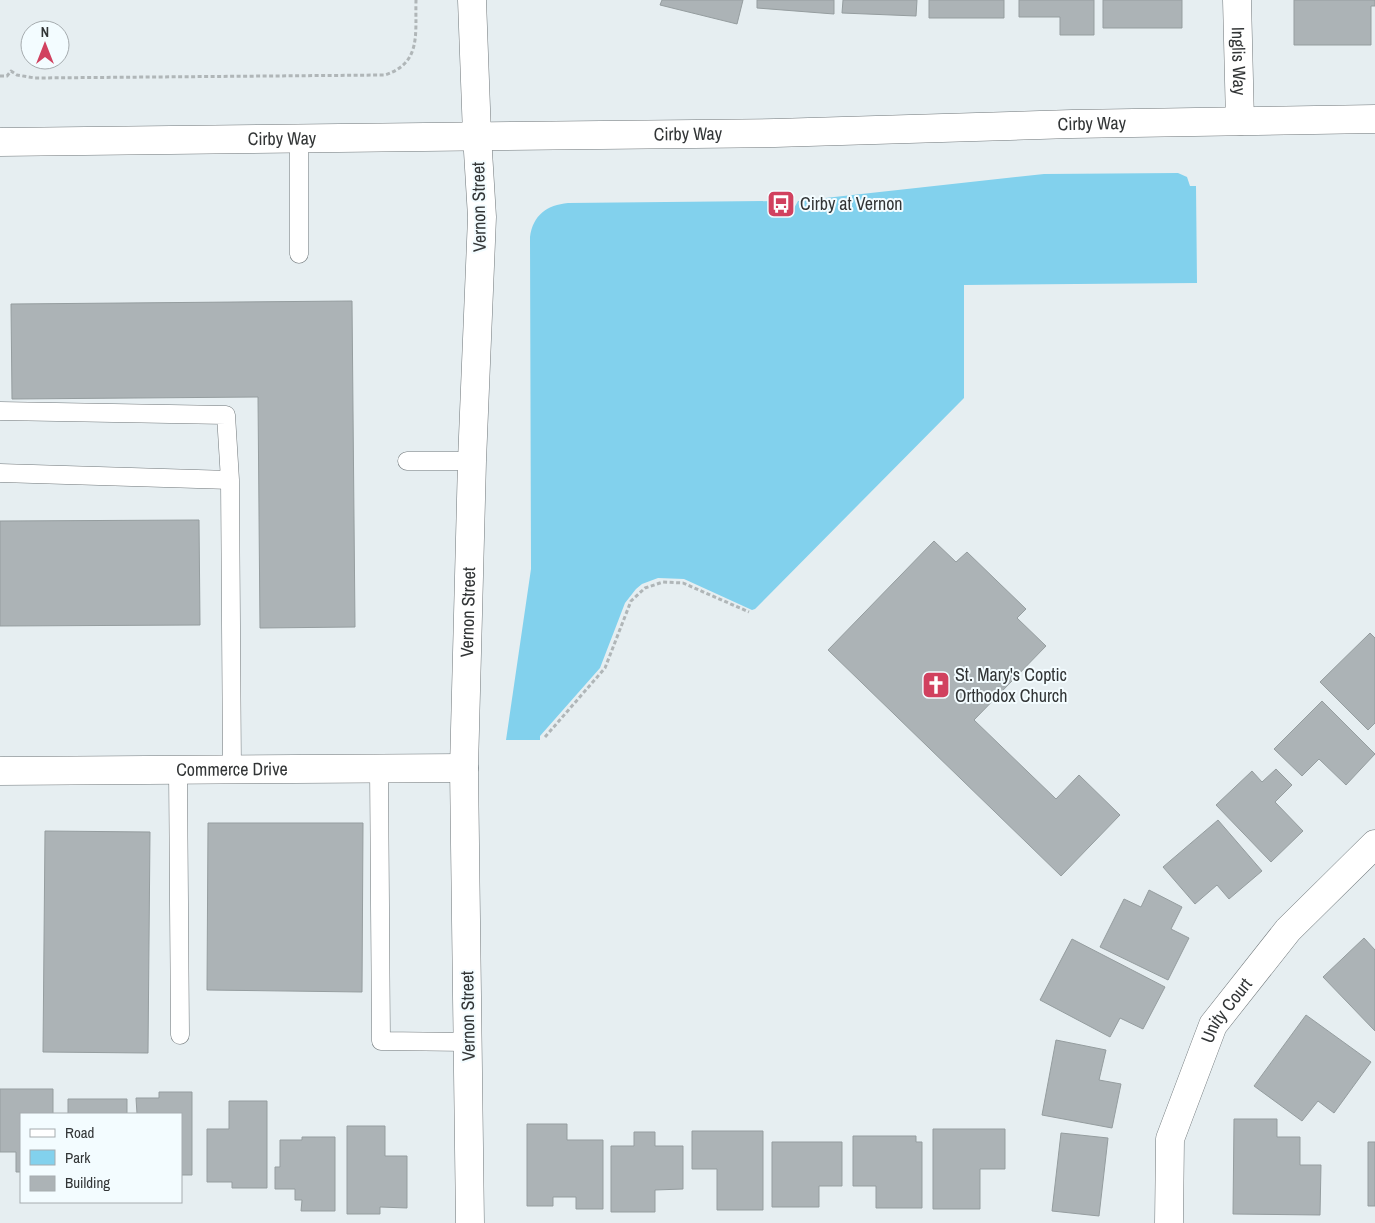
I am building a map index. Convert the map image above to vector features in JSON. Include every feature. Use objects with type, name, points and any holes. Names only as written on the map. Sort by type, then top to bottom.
[{"type":"street","name":"Vernon Street","points":[[470,1223],[464,768],[472,461],[482,216],[472,0]]},
{"type":"street","name":"Inglis Way","points":[[1237,0],[1240,121]]},
{"type":"street","name":"Cirby Way","points":[[0,142],[300,137],[775,133],[1072,124],[1375,119]]},
{"type":"street","name":"Commerce Drive","points":[[0,771],[464,768]]},
{"type":"street","name":"Unity Court","points":[[1168,1223],[1170,1139],[1213,1025],[1288,930],[1375,844]]},
{"type":"lane","points":[[300,137],[300,254]]},
{"type":"lane","points":[[0,411],[226,415],[230,480],[232,770]]},
{"type":"lane","points":[[406,461],[472,461]]},
{"type":"lane","points":[[0,473],[230,480]]},
{"type":"lane","points":[[380,768],[381,1041],[468,1042]]},
{"type":"lane","points":[[178,770],[180,1034]]},
{"type":"path","points":[[0,76],[6,76],[11,71],[24,77],[35,78],[385,75],[405,65],[412,55],[416,0]]},
{"type":"path","points":[[545,737],[605,668],[631,601],[645,588],[663,582],[683,583],[749,612]]},
{"type":"green space","points":[[1178,173],[1187,177],[1190,186],[1196,186],[1197,283],[964,285],[964,398],[755,609],[752,610],[684,579],[658,578],[642,584],[625,603],[600,668],[540,736],[540,740],[506,740],[531,569],[530,237],[534,223],[542,212],[554,206],[568,203],[775,201],[775,210],[793,210],[798,201],[1044,174]]},
{"type":"building","points":[[662,0],[743,0],[737,24],[660,5]]},
{"type":"building","points":[[757,0],[834,0],[834,14],[757,8]]},
{"type":"building","points":[[843,0],[917,0],[916,16],[842,13]]},
{"type":"building","points":[[929,0],[1004,0],[1004,18],[929,18]]},
{"type":"building","points":[[1019,0],[1094,0],[1094,35],[1060,35],[1060,17],[1019,17]]},
{"type":"building","points":[[1103,0],[1182,0],[1182,28],[1103,28]]},
{"type":"building","points":[[1294,0],[1375,0],[1375,6],[1371,6],[1371,45],[1294,45]]},
{"type":"building","points":[[352,301],[355,627],[260,628],[258,397],[12,399],[11,304]]},
{"type":"building","points":[[199,520],[200,625],[0,626],[0,521]]},
{"type":"building","name":"St. Mary's Coptic Orthodox Church","points":[[934,541],[956,562],[967,552],[1026,609],[1017,618],[1046,646],[974,720],[1056,799],[1079,775],[1120,815],[1061,876],[828,650]]},
{"type":"building","points":[[1370,633],[1375,638],[1375,723],[1368,730],[1320,682]]},
{"type":"building","points":[[1322,701],[1375,754],[1346,785],[1319,759],[1302,776],[1274,749]]},
{"type":"building","points":[[1276,769],[1292,785],[1275,802],[1303,831],[1271,862],[1216,805],[1252,771],[1262,782]]},
{"type":"building","points":[[1218,820],[1262,871],[1229,899],[1217,885],[1195,904],[1163,867]]},
{"type":"building","points":[[208,823],[363,823],[362,992],[207,990]]},
{"type":"building","points":[[45,831],[150,832],[148,1053],[43,1052]]},
{"type":"building","points":[[1149,890],[1182,907],[1171,929],[1189,938],[1168,980],[1100,947],[1124,899],[1141,907]]},
{"type":"building","points":[[1364,938],[1375,950],[1375,1031],[1323,977]]},
{"type":"building","points":[[1072,939],[1165,987],[1143,1029],[1120,1018],[1110,1037],[1040,1000]]},
{"type":"building","points":[[1306,1015],[1371,1062],[1334,1113],[1318,1101],[1302,1121],[1254,1086]]},
{"type":"building","points":[[1056,1040],[1106,1050],[1099,1080],[1121,1084],[1112,1128],[1042,1115]]},
{"type":"building","points":[[0,1089],[53,1089],[53,1113],[20,1113],[20,1172],[16,1172],[16,1152],[0,1152]]},
{"type":"building","points":[[159,1092],[192,1092],[192,1175],[182,1175],[182,1113],[137,1113],[136,1098],[159,1098]]},
{"type":"building","points":[[68,1099],[127,1099],[127,1113],[68,1113]]},
{"type":"building","points":[[229,1101],[267,1101],[267,1188],[232,1188],[232,1182],[207,1182],[207,1129],[229,1129]]},
{"type":"building","points":[[1234,1119],[1277,1119],[1277,1137],[1300,1137],[1300,1165],[1321,1165],[1320,1215],[1233,1214]]},
{"type":"building","points":[[527,1124],[567,1124],[567,1140],[603,1140],[603,1209],[576,1209],[576,1197],[553,1197],[553,1206],[527,1206]]},
{"type":"building","points":[[347,1126],[385,1126],[385,1156],[407,1156],[407,1208],[380,1207],[380,1214],[347,1214]]},
{"type":"building","points":[[933,1129],[1005,1129],[1005,1169],[980,1169],[980,1209],[933,1209]]},
{"type":"building","points":[[692,1131],[763,1131],[763,1210],[717,1210],[717,1169],[692,1169]]},
{"type":"building","points":[[634,1132],[655,1132],[655,1146],[683,1146],[683,1189],[655,1190],[655,1212],[611,1212],[611,1146],[634,1146]]},
{"type":"building","points":[[1061,1133],[1108,1138],[1099,1216],[1052,1211]]},
{"type":"building","points":[[853,1136],[916,1136],[916,1142],[922,1142],[922,1208],[876,1208],[876,1186],[853,1186]]},
{"type":"building","points":[[302,1137],[335,1137],[335,1211],[301,1211],[302,1200],[295,1200],[295,1189],[275,1189],[275,1167],[280,1167],[280,1140],[302,1140]]},
{"type":"building","points":[[772,1142],[842,1142],[842,1186],[819,1186],[819,1207],[772,1207]]},
{"type":"building","points":[[1368,1142],[1375,1142],[1375,1206],[1368,1206]]},
{"type":"place","name":"Cirby at Vernon","points":[[781,204]]},
{"type":"place","name":"St. Mary's Coptic Orthodox Church","points":[[936,685]]}]
